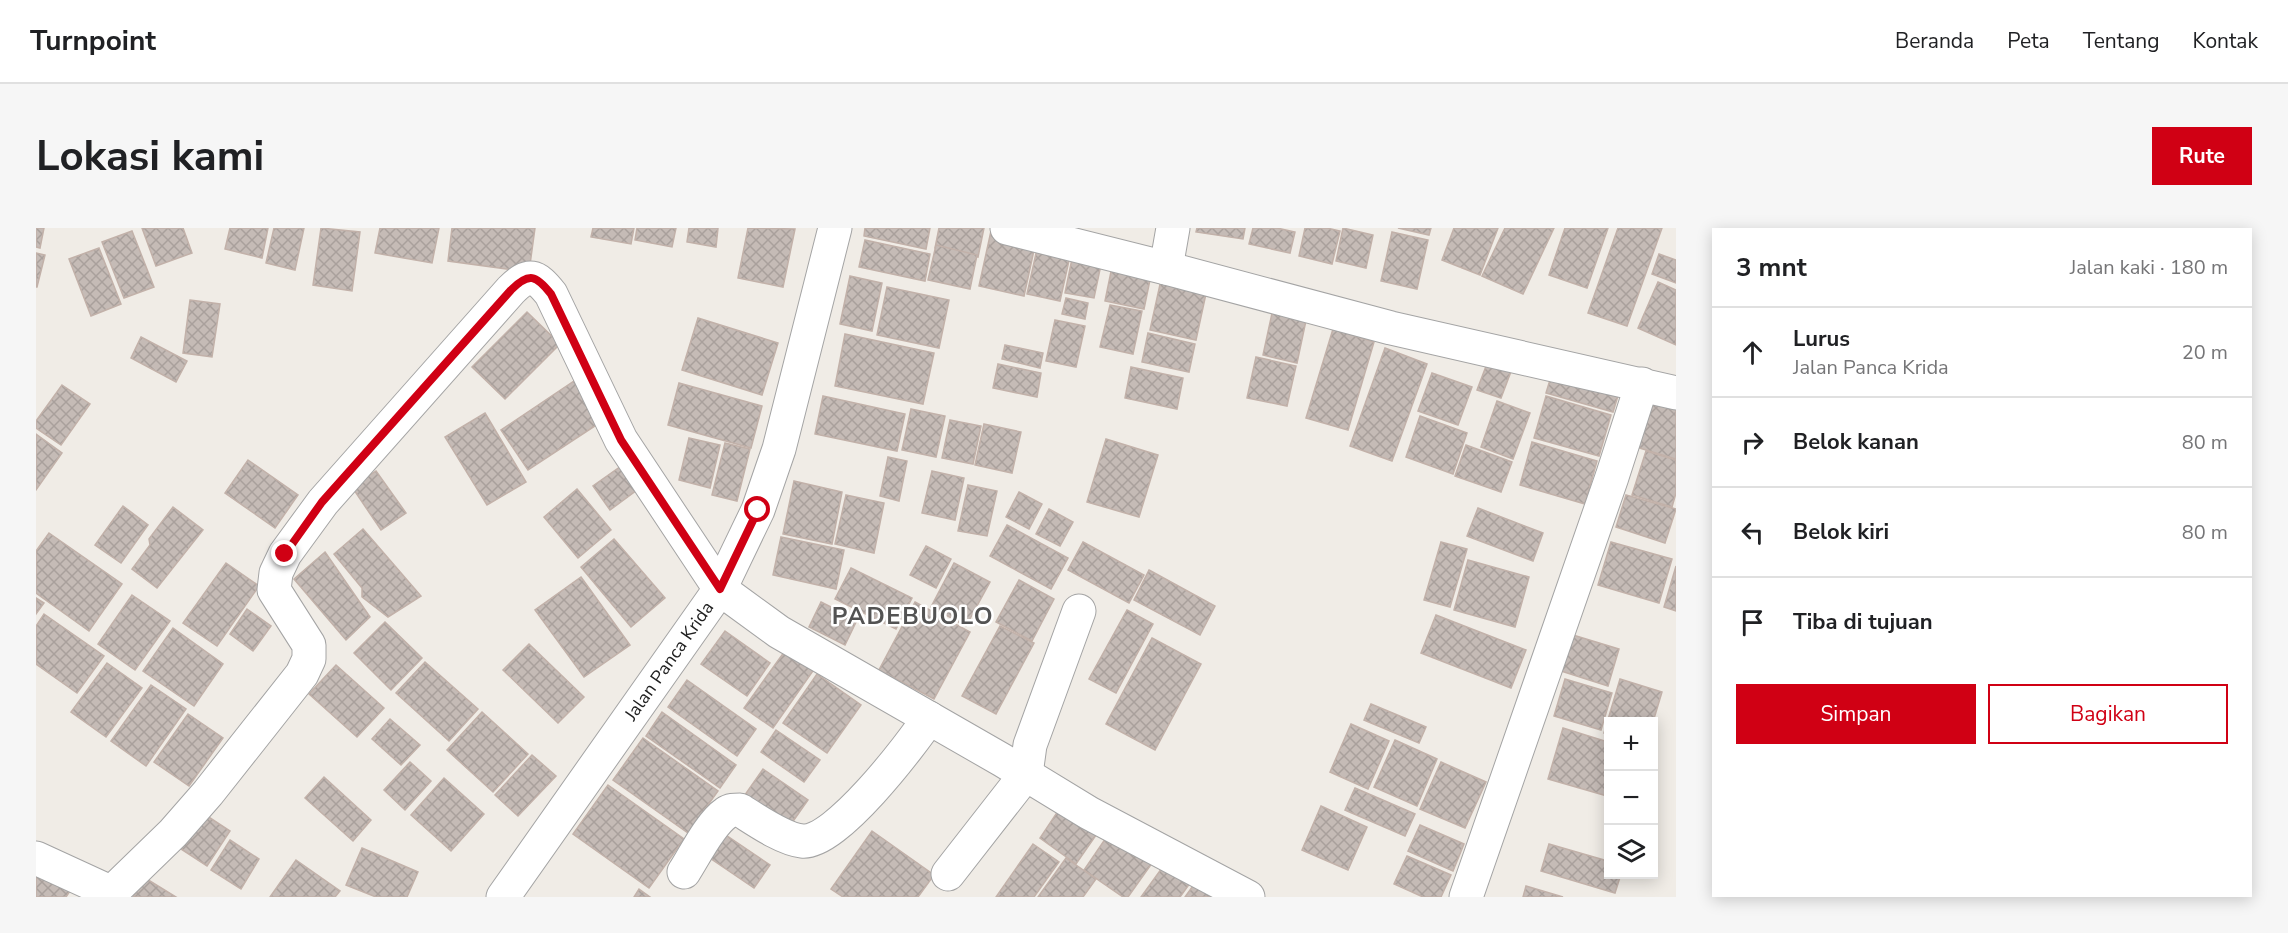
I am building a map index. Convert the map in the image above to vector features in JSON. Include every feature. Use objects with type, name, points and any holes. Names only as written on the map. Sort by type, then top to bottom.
[{"type":"street","name":"Jalan Panca Krida","points":[[508,895],[720,589],[758,510],[779,449],[835,228]]},
{"type":"street","points":[[1007,228],[1391,328],[1676,393]]},
{"type":"street","points":[[1166,268],[1173,228]]},
{"type":"street","points":[[36,858],[109,895],[180,825],[302,674],[309,659],[309,645],[274,590],[276,573],[289,547],[322,502],[521,280],[528,278],[537,279],[551,294],[621,440],[720,589],[779,632],[1026,774],[1089,813],[1248,897]]},
{"type":"street","points":[[1466,897],[1612,477],[1642,384]]},
{"type":"street","points":[[948,874],[1026,774],[1030,746],[1079,611]]},
{"type":"street","points":[[684,872],[715,825],[726,813],[733,810],[740,810],[787,836],[802,841],[816,840],[880,783],[929,718]]},
{"type":"building","points":[[36,228],[44,228],[40,248],[36,247]]},
{"type":"building","points":[[142,228],[183,228],[192,253],[156,266]]},
{"type":"building","points":[[230,228],[268,228],[262,258],[225,249]]},
{"type":"building","points":[[274,228],[304,228],[295,270],[266,263]]},
{"type":"building","points":[[321,228],[360,232],[352,291],[313,285]]},
{"type":"building","points":[[380,228],[439,228],[432,263],[375,253]]},
{"type":"building","points":[[452,228],[535,228],[529,272],[448,261]]},
{"type":"building","points":[[593,228],[634,228],[631,244],[591,237]]},
{"type":"building","points":[[637,228],[676,228],[672,247],[635,240]]},
{"type":"building","points":[[689,228],[718,228],[716,247],[687,242]]},
{"type":"building","points":[[748,228],[795,229],[783,287],[738,278]]},
{"type":"building","points":[[865,228],[930,228],[926,249],[864,236]]},
{"type":"building","points":[[939,228],[984,228],[978,257],[935,248]]},
{"type":"building","points":[[1197,228],[1245,228],[1243,239],[1196,232]]},
{"type":"building","points":[[1253,228],[1277,228],[1295,232],[1290,253],[1249,244]]},
{"type":"building","points":[[1305,228],[1327,228],[1340,231],[1332,264],[1299,256]]},
{"type":"building","points":[[1343,228],[1373,235],[1366,268],[1336,261]]},
{"type":"building","points":[[1398,228],[1431,228],[1429,235]]},
{"type":"building","points":[[1454,228],[1498,228],[1480,275],[1442,260]]},
{"type":"building","points":[[1505,228],[1554,228],[1523,294],[1482,276]]},
{"type":"building","points":[[1565,228],[1608,228],[1587,288],[1549,275]]},
{"type":"building","points":[[1618,228],[1662,228],[1627,326],[1588,313]]},
{"type":"building","points":[[132,231],[154,287],[124,298],[102,242]]},
{"type":"building","points":[[991,231],[1036,241],[1024,296],[979,286]]},
{"type":"building","points":[[1392,232],[1428,240],[1417,289],[1381,281]]},
{"type":"building","points":[[865,240],[930,254],[925,281],[859,267]]},
{"type":"building","points":[[1039,240],[1072,247],[1060,301],[1027,294]]},
{"type":"building","points":[[936,245],[977,255],[970,289],[928,280]]},
{"type":"building","points":[[99,248],[121,304],[91,316],[69,259]]},
{"type":"building","points":[[1074,249],[1103,255],[1094,298],[1065,293]]},
{"type":"building","points":[[36,253],[45,255],[37,287],[36,287]]},
{"type":"building","points":[[1659,254],[1676,260],[1676,283],[1652,274]]},
{"type":"building","points":[[1113,262],[1152,270],[1144,309],[1105,301]]},
{"type":"building","points":[[850,276],[882,283],[872,331],[840,324]]},
{"type":"building","points":[[1161,280],[1207,289],[1196,340],[1150,330]]},
{"type":"building","points":[[1658,282],[1676,290],[1676,345],[1638,328]]},
{"type":"building","points":[[887,287],[949,300],[939,348],[877,335]]},
{"type":"building","points":[[1066,298],[1088,303],[1085,319],[1062,314]]},
{"type":"building","points":[[190,300],[220,304],[212,357],[183,353]]},
{"type":"building","points":[[1274,304],[1308,311],[1297,363],[1263,355]]},
{"type":"building","points":[[1110,305],[1142,311],[1133,354],[1100,347]]},
{"type":"building","points":[[527,312],[560,344],[505,399],[472,367]]},
{"type":"building","points":[[698,318],[778,343],[762,395],[682,370]]},
{"type":"building","points":[[1055,320],[1085,326],[1076,367],[1046,361]]},
{"type":"building","points":[[1333,329],[1374,342],[1348,430],[1306,418]]},
{"type":"building","points":[[1148,333],[1195,344],[1189,372],[1142,362]]},
{"type":"building","points":[[845,334],[934,353],[923,404],[835,386]]},
{"type":"building","points":[[141,337],[187,361],[176,382],[131,358]]},
{"type":"building","points":[[1005,345],[1043,353],[1040,368],[1002,359]]},
{"type":"building","points":[[1385,348],[1427,364],[1392,461],[1350,446]]},
{"type":"building","points":[[1491,353],[1515,361],[1501,398],[1477,390]]},
{"type":"building","points":[[1256,357],[1296,366],[1287,406],[1247,398]]},
{"type":"building","points":[[998,364],[1041,373],[1037,397],[993,388]]},
{"type":"building","points":[[1131,367],[1183,378],[1177,409],[1125,398]]},
{"type":"building","points":[[1554,367],[1621,386],[1613,412],[1546,393]]},
{"type":"building","points":[[1432,373],[1472,387],[1458,425],[1418,411]]},
{"type":"building","points":[[577,379],[604,420],[528,470],[501,430]]},
{"type":"building","points":[[679,383],[762,406],[751,448],[668,425]]},
{"type":"building","points":[[62,385],[90,404],[61,445],[36,428],[36,421]]},
{"type":"building","points":[[1653,390],[1676,397],[1676,459],[1636,447]]},
{"type":"building","points":[[823,396],[905,414],[897,451],[815,434]]},
{"type":"building","points":[[1546,396],[1611,415],[1599,456],[1534,438]]},
{"type":"building","points":[[1497,401],[1530,413],[1513,459],[1481,447]]},
{"type":"building","points":[[911,409],[945,416],[936,457],[902,450]]},
{"type":"building","points":[[485,413],[526,482],[487,505],[445,437]]},
{"type":"building","points":[[1420,416],[1467,433],[1453,474],[1406,457]]},
{"type":"building","points":[[950,420],[981,426],[973,464],[942,458]]},
{"type":"building","points":[[984,424],[1021,432],[1012,473],[975,465]]},
{"type":"building","points":[[36,434],[62,453],[36,490]]},
{"type":"building","points":[[689,438],[720,445],[710,488],[679,480]]},
{"type":"building","points":[[1106,439],[1158,455],[1139,517],[1087,502]]},
{"type":"building","points":[[1532,442],[1597,461],[1585,504],[1520,485]]},
{"type":"building","points":[[725,443],[750,449],[737,501],[712,495]]},
{"type":"building","points":[[1466,445],[1512,462],[1501,492],[1455,476]]},
{"type":"building","points":[[1646,451],[1676,460],[1676,493],[1672,507],[1632,495]]},
{"type":"building","points":[[888,457],[907,461],[899,501],[880,496]]},
{"type":"building","points":[[248,460],[298,495],[275,528],[225,493]]},
{"type":"building","points":[[624,464],[641,487],[610,510],[593,486]]},
{"type":"building","points":[[376,471],[406,513],[381,530],[352,487]]},
{"type":"building","points":[[932,471],[964,478],[955,520],[922,513]]},
{"type":"building","points":[[794,481],[842,492],[832,544],[783,534]]},
{"type":"building","points":[[968,485],[997,491],[987,536],[958,531]]},
{"type":"building","points":[[577,489],[611,530],[578,558],[544,517]]},
{"type":"building","points":[[1019,492],[1042,504],[1029,529],[1006,517]]},
{"type":"building","points":[[846,495],[884,503],[874,553],[835,544]]},
{"type":"building","points":[[1626,495],[1676,509],[1665,543],[1616,527]]},
{"type":"building","points":[[123,506],[148,525],[121,563],[95,545]]},
{"type":"building","points":[[173,507],[203,530],[157,588],[132,569],[150,545],[149,539]]},
{"type":"building","points":[[1478,508],[1543,533],[1533,561],[1467,536]]},
{"type":"building","points":[[1049,509],[1073,522],[1060,546],[1036,534]]},
{"type":"building","points":[[1007,525],[1068,558],[1051,589],[990,556]]},
{"type":"building","points":[[363,529],[421,596],[388,617],[362,597],[362,588],[334,554]]},
{"type":"building","points":[[49,533],[122,584],[89,631],[36,593],[36,551]]},
{"type":"building","points":[[781,537],[844,550],[836,589],[773,575]]},
{"type":"building","points":[[614,539],[665,598],[631,627],[581,567]]},
{"type":"building","points":[[1083,542],[1144,575],[1129,603],[1068,570]]},
{"type":"building","points":[[1441,542],[1467,549],[1450,607],[1424,600]]},
{"type":"building","points":[[1611,542],[1672,559],[1659,603],[1598,585]]},
{"type":"building","points":[[926,546],[951,559],[936,588],[910,575]]},
{"type":"building","points":[[325,552],[370,617],[346,640],[294,579]]},
{"type":"building","points":[[1468,560],[1529,577],[1515,627],[1454,610]]},
{"type":"building","points":[[226,563],[259,586],[217,646],[183,623]]},
{"type":"building","points":[[954,563],[990,582],[966,626],[931,607]]},
{"type":"building","points":[[1676,566],[1676,611],[1664,607]]},
{"type":"building","points":[[851,568],[912,598],[896,629],[835,599]]},
{"type":"building","points":[[1149,570],[1215,606],[1200,635],[1134,600]]},
{"type":"building","points":[[581,577],[630,645],[584,677],[535,610]]},
{"type":"building","points":[[1019,580],[1054,599],[1032,641],[996,622]]},
{"type":"building","points":[[132,595],[170,621],[135,670],[98,644]]},
{"type":"building","points":[[36,598],[44,603],[36,614]]},
{"type":"building","points":[[821,602],[857,620],[845,645],[809,627]]},
{"type":"building","points":[[915,602],[970,632],[934,699],[879,670]]},
{"type":"building","points":[[247,609],[271,626],[253,651],[230,634]]},
{"type":"building","points":[[1127,610],[1153,624],[1116,693],[1089,679]]},
{"type":"building","points":[[44,614],[104,656],[77,693],[36,664],[36,626]]},
{"type":"building","points":[[1436,615],[1526,650],[1511,688],[1421,653]]},
{"type":"building","points":[[385,622],[422,658],[391,690],[354,653]]},
{"type":"building","points":[[1000,626],[1034,643],[996,714],[962,696]]},
{"type":"building","points":[[173,628],[223,664],[194,706],[143,671]]},
{"type":"building","points":[[725,631],[770,663],[747,696],[701,664]]},
{"type":"building","points":[[1573,635],[1619,649],[1608,686],[1561,671]]},
{"type":"building","points":[[1152,638],[1201,664],[1155,750],[1106,724]]},
{"type":"building","points":[[529,644],[584,697],[558,723],[503,670]]},
{"type":"building","points":[[787,648],[815,668],[773,728],[744,708]]},
{"type":"building","points":[[425,662],[478,709],[449,741],[396,693]]},
{"type":"building","points":[[107,663],[142,688],[106,737],[71,712]]},
{"type":"building","points":[[336,665],[384,708],[357,737],[309,694]]},
{"type":"building","points":[[817,674],[861,705],[827,753],[783,723]]},
{"type":"building","points":[[1565,679],[1612,693],[1601,730],[1554,716]]},
{"type":"building","points":[[1620,679],[1662,692],[1654,717],[1609,717]]},
{"type":"building","points":[[687,680],[756,729],[737,756],[668,707]]},
{"type":"building","points":[[151,685],[186,709],[146,766],[111,741]]},
{"type":"building","points":[[1371,704],[1426,727],[1419,743],[1364,720]]},
{"type":"building","points":[[482,712],[528,754],[493,792],[447,750]]},
{"type":"building","points":[[662,712],[736,765],[720,788],[646,736]]},
{"type":"building","points":[[188,714],[223,738],[189,786],[154,762]]},
{"type":"building","points":[[390,719],[420,745],[401,765],[372,739]]},
{"type":"building","points":[[1351,724],[1389,741],[1368,789],[1330,772]]},
{"type":"building","points":[[1563,728],[1604,741],[1604,795],[1548,779]]},
{"type":"building","points":[[776,730],[820,760],[804,782],[761,752]]},
{"type":"building","points":[[643,738],[718,791],[688,833],[613,780]]},
{"type":"building","points":[[1395,740],[1437,759],[1417,806],[1374,787]]},
{"type":"building","points":[[532,755],[556,776],[518,816],[495,795]]},
{"type":"building","points":[[410,762],[431,781],[405,810],[384,790]]},
{"type":"building","points":[[1441,762],[1486,782],[1465,828],[1420,809]]},
{"type":"building","points":[[763,769],[808,800],[787,830],[742,799]]},
{"type":"building","points":[[324,777],[371,820],[353,841],[305,798]]},
{"type":"building","points":[[444,778],[484,814],[451,851],[411,815]]},
{"type":"building","points":[[608,785],[684,839],[649,888],[573,834]]},
{"type":"building","points":[[1355,788],[1415,814],[1405,836],[1345,810]]},
{"type":"building","points":[[1064,802],[1101,828],[1076,864],[1040,838]]},
{"type":"building","points":[[1321,806],[1367,827],[1348,870],[1302,850]]},
{"type":"building","points":[[204,814],[230,831],[207,866],[181,849]]},
{"type":"building","points":[[1420,825],[1464,844],[1453,871],[1408,851]]},
{"type":"building","points":[[1112,829],[1155,859],[1128,897],[1123,897],[1084,870]]},
{"type":"building","points":[[720,831],[770,865],[754,888],[704,854]]},
{"type":"building","points":[[872,831],[934,875],[918,897],[843,897],[831,889]]},
{"type":"building","points":[[230,840],[259,859],[241,889],[211,870]]},
{"type":"building","points":[[1033,844],[1059,862],[1034,897],[996,897]]},
{"type":"building","points":[[1549,844],[1604,860],[1604,879],[1619,879],[1615,893],[1541,871]]},
{"type":"building","points":[[362,848],[418,872],[407,897],[376,897],[346,885]]},
{"type":"building","points":[[1407,856],[1451,875],[1441,897],[1423,897],[1394,884]]},
{"type":"building","points":[[1066,858],[1096,879],[1083,897],[1038,897]]},
{"type":"building","points":[[296,860],[340,891],[335,897],[270,897]]},
{"type":"building","points":[[1167,861],[1193,879],[1180,897],[1141,897]]},
{"type":"building","points":[[36,870],[70,891],[66,897],[36,897]]},
{"type":"building","points":[[1200,876],[1218,897],[1185,897]]},
{"type":"building","points":[[145,878],[176,897],[133,897]]},
{"type":"building","points":[[1526,886],[1563,897],[1523,897]]},
{"type":"building","points":[[639,889],[650,897],[634,897]]},
{"type":"district","name":"PADEBUOLO","points":[[913,616]]},
{"type":"route","points":[[285,554],[322,502],[445,367],[511,290],[521,280],[528,278],[537,279],[551,294],[621,440],[720,589],[758,510]]}]
